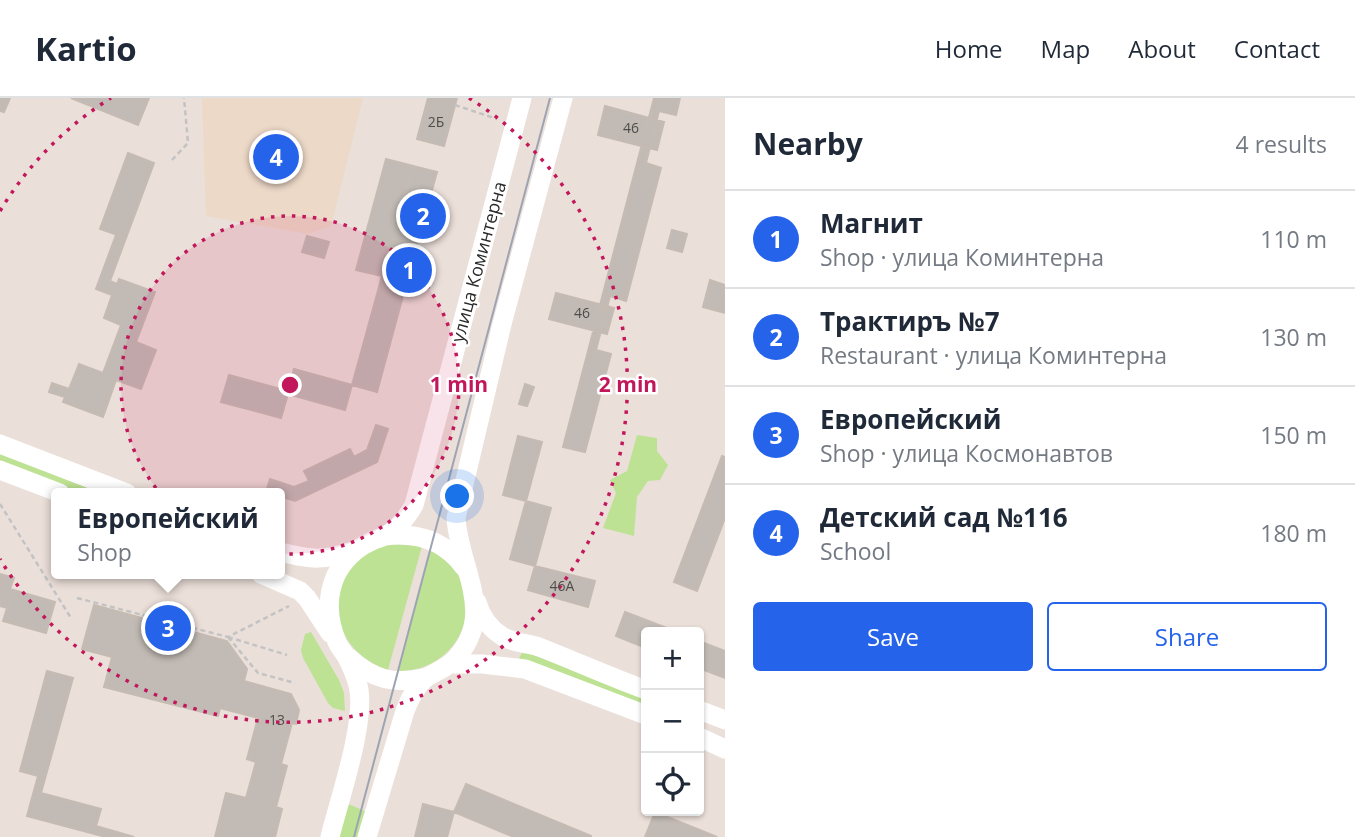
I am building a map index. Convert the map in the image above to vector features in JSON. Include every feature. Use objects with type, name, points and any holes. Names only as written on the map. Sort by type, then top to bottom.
[{"type":"street","name":"улица Коминтерна","points":[[330,837],[356,738],[360,700],[354,674],[338,643],[329,617],[332,587],[346,560],[357,550],[398,527],[414,505],[522,98]]},
{"type":"street","points":[[563,98],[502,324],[460,499],[456,518],[458,536],[482,616],[505,639],[536,646],[644,690]]},
{"type":"street","points":[[0,444],[114,488]]},
{"type":"street","points":[[0,470],[51,490]]},
{"type":"street","points":[[367,837],[408,702],[427,677],[450,664],[459,654],[473,630],[476,616],[473,587],[467,572],[446,548],[416,536],[385,536]]},
{"type":"street","points":[[285,553],[316,559],[357,550]]},
{"type":"street","points":[[272,579],[300,591],[348,658],[361,669],[376,676],[402,682],[427,677]]},
{"type":"street","points":[[450,664],[482,664],[525,669],[641,713]]},
{"type":"street","points":[[704,712],[725,720]]},
{"type":"street","points":[[704,739],[725,749]]},
{"type":"path","points":[[172,160],[188,142],[184,98]]},
{"type":"path","points":[[455,105],[497,119]]},
{"type":"path","points":[[0,504],[71,618]]},
{"type":"path","points":[[77,598],[287,655]]},
{"type":"path","points":[[228,637],[289,606]]},
{"type":"path","points":[[228,637],[258,673],[295,683]]},
{"type":"shaded area","points":[[202,98],[363,98],[331,226],[308,234],[206,216]]},
{"type":"green space","points":[[637,435],[657,438],[657,451],[668,465],[660,480],[648,481],[637,497],[634,536],[603,528],[616,493],[610,480],[627,471]]},
{"type":"green space","points":[[0,453],[88,488],[68,488],[0,462]]},
{"type":"green space","points":[[388,544],[422,546],[388,670],[366,659],[349,642],[343,632],[338,609],[341,588],[352,566],[364,555]]},
{"type":"green space","points":[[431,548],[458,575],[465,592],[464,626],[446,653],[433,662],[417,669],[399,671]]},
{"type":"green space","points":[[311,632],[339,680],[344,693],[345,711],[333,708],[328,703],[303,658],[301,650],[305,634]]},
{"type":"green space","points":[[523,651],[641,696],[641,705],[519,658]]},
{"type":"green space","points":[[346,803],[367,812],[360,837],[337,837]]},
{"type":"building","points":[[0,98],[10,98],[4,112],[0,111]]},
{"type":"building","points":[[71,98],[149,98],[138,125]]},
{"type":"building","points":[[428,98],[457,98],[444,146],[417,139]]},
{"type":"building","points":[[654,98],[680,98],[676,115],[659,111],[646,163],[661,168],[626,301],[610,296],[596,350],[611,354],[585,452],[563,447]]},
{"type":"building","points":[[605,106],[664,122],[657,150],[598,135]]},
{"type":"building","points":[[128,153],[154,163],[126,238],[100,229]]},
{"type":"building","points":[[386,159],[413,166],[383,275],[407,281],[377,392],[352,385],[382,276],[356,270]]},
{"type":"building","points":[[413,166],[437,172],[407,281],[383,275]]},
{"type":"building","points":[[672,230],[687,234],[682,252],[667,248]]},
{"type":"building","points":[[116,235],[126,238],[110,281],[117,284],[119,279],[155,292],[136,342],[156,350],[141,389],[116,380],[103,417],[63,402],[65,397],[49,392],[52,383],[69,389],[79,364],[103,373],[121,325],[104,318],[112,295],[96,289]]},
{"type":"building","points":[[307,236],[329,242],[324,258],[302,252]]},
{"type":"building","points":[[710,280],[725,285],[725,313],[703,307]]},
{"type":"building","points":[[556,293],[614,308],[607,334],[549,319]]},
{"type":"building","points":[[294,369],[352,385],[345,410],[288,394],[281,418],[221,402],[229,375],[288,391]]},
{"type":"building","points":[[525,384],[534,387],[527,406],[519,404]]},
{"type":"building","points":[[376,425],[388,429],[377,462],[295,501],[285,498],[285,488],[267,488],[270,479],[294,487],[309,481],[304,471],[350,449],[354,457],[367,450]]},
{"type":"building","points":[[518,436],[542,442],[526,501],[503,495]]},
{"type":"building","points":[[722,456],[725,457],[725,518],[697,591],[674,582]]},
{"type":"building","points":[[526,501],[551,508],[535,566],[510,559]]},
{"type":"building","points":[[535,566],[595,581],[588,607],[528,590]]},
{"type":"building","points":[[0,574],[14,578],[10,589],[55,602],[46,633],[3,621],[7,608],[0,606]]},
{"type":"building","points":[[94,605],[227,641],[247,669],[244,681],[291,694],[299,710],[296,724],[292,723],[281,764],[287,766],[276,807],[282,809],[275,837],[215,837],[226,793],[246,798],[256,762],[247,759],[258,718],[220,708],[218,716],[104,687],[112,657],[82,649]]},
{"type":"building","points":[[625,612],[664,627],[641,627],[641,646],[616,636]]},
{"type":"building","points":[[704,643],[725,651],[725,678],[704,670]]},
{"type":"building","points":[[47,671],[73,678],[41,793],[101,809],[96,826],[134,837],[106,837],[27,816],[38,776],[20,771]]},
{"type":"building","points":[[466,784],[591,837],[514,837],[454,812]]},
{"type":"building","points":[[423,804],[454,812],[447,837],[415,837]]},
{"type":"building","points":[[653,816],[665,816],[717,837],[645,837]]},
{"type":"tram line","points":[[354,837],[550,98]]},
{"type":"place","name":"Детский сад №116","points":[[276,157]]},
{"type":"place","name":"Трактиръ №7","points":[[423,216]]},
{"type":"place","name":"Магнит","points":[[409,270]]},
{"type":"place","name":"Европейский","points":[[168,628]]}]
